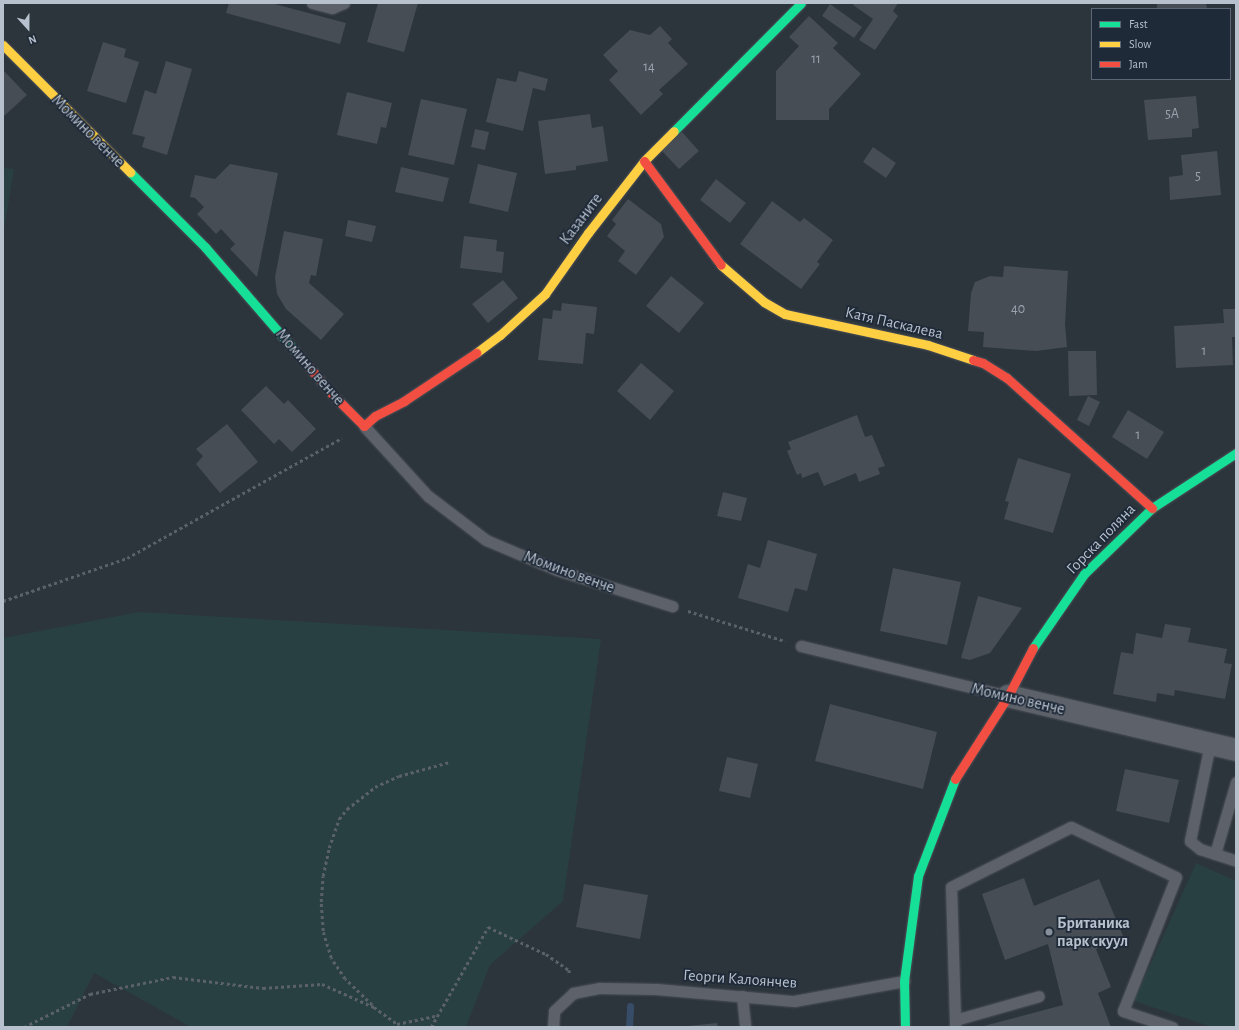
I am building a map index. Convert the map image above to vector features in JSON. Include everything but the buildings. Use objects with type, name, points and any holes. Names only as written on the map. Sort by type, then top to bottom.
[{"type":"street","name":"Казаните","points":[[364,426],[375,416],[404,401],[457,367],[500,335],[545,294],[588,233],[644,161],[801,3]]},
{"type":"street","name":"Момино венче","points":[[3,45],[205,247],[333,395],[364,426]]},
{"type":"street","name":"Катя Паскалева","points":[[644,161],[721,266],[764,302],[785,314],[802,320],[857,329],[928,345],[982,363],[1007,378],[1152,508]]},
{"type":"street","name":"Горска поляна","points":[[905,1027],[904,981],[918,876],[955,780],[1008,696],[1030,652],[1084,574],[1152,508],[1236,453]]},
{"type":"street","name":"Момино венче","points":[[1008,696],[1236,750]]},
{"type":"lane","points":[[312,3],[332,8],[344,3]]},
{"type":"lane","name":"Момино венче","points":[[364,426],[428,496],[486,540],[558,570],[672,606]]},
{"type":"lane","name":"Момино венче","points":[[801,646],[1008,696]]},
{"type":"lane","points":[[1210,744],[1190,841],[1200,849],[1236,861]]},
{"type":"lane","points":[[1215,854],[1236,782]]},
{"type":"lane","points":[[1039,996],[955,1023],[951,887],[1071,827],[1176,877],[1123,1011],[1172,1027]]},
{"type":"lane","name":"Георги Калоянчев","points":[[573,993],[599,988],[656,989],[794,1001],[904,981]]},
{"type":"lane","points":[[553,1027],[554,1011],[573,993]]},
{"type":"lane","points":[[742,996],[744,1027]]},
{"type":"path","points":[[3,601],[127,558],[364,426]]},
{"type":"path","points":[[672,606],[801,646]]},
{"type":"path","points":[[436,1016],[397,1024],[374,1007],[345,979],[331,958],[323,931],[321,902],[323,876],[329,848],[340,819],[347,809],[375,787],[399,776],[450,762]]},
{"type":"path","points":[[431,1027],[488,927],[546,954],[569,970],[573,993]]},
{"type":"path","points":[[24,1027],[90,994],[173,976],[263,988],[322,984],[374,1007]]},
{"type":"green space","points":[[3,168],[14,169],[3,236]]},
{"type":"green space","points":[[139,612],[601,639],[563,901],[490,965],[466,1027],[191,1027],[94,973],[67,1027],[3,1027],[3,638]]},
{"type":"green space","points":[[1196,863],[1236,881],[1236,1027],[1212,1027],[1134,1001]]},
{"type":"waterway","points":[[629,1027],[630,1006]]},
{"type":"traffic: fast","points":[[674,131],[801,3]]},
{"type":"traffic: fast","points":[[130,172],[205,247],[296,352]]},
{"type":"traffic: fast","points":[[1033,648],[1084,574],[1152,508],[1236,453]]},
{"type":"traffic: fast","points":[[905,1027],[904,981],[918,876],[955,779]]},
{"type":"traffic: slow","points":[[3,45],[130,172]]},
{"type":"traffic: slow","points":[[476,353],[500,335],[545,294],[588,233],[644,161],[674,131]]},
{"type":"traffic: slow","points":[[721,265],[764,302],[785,314],[928,345],[973,360]]},
{"type":"traffic: jam","points":[[644,161],[721,265]]},
{"type":"traffic: jam","points":[[296,352],[333,395],[364,426],[375,416],[404,401],[476,353]]},
{"type":"traffic: jam","points":[[973,360],[983,363],[1007,378],[1152,508]]},
{"type":"traffic: jam","points":[[955,779],[1008,696],[1033,648]]},
{"type":"place","name":"Британика парк скуул","points":[[1049,932]]}]
